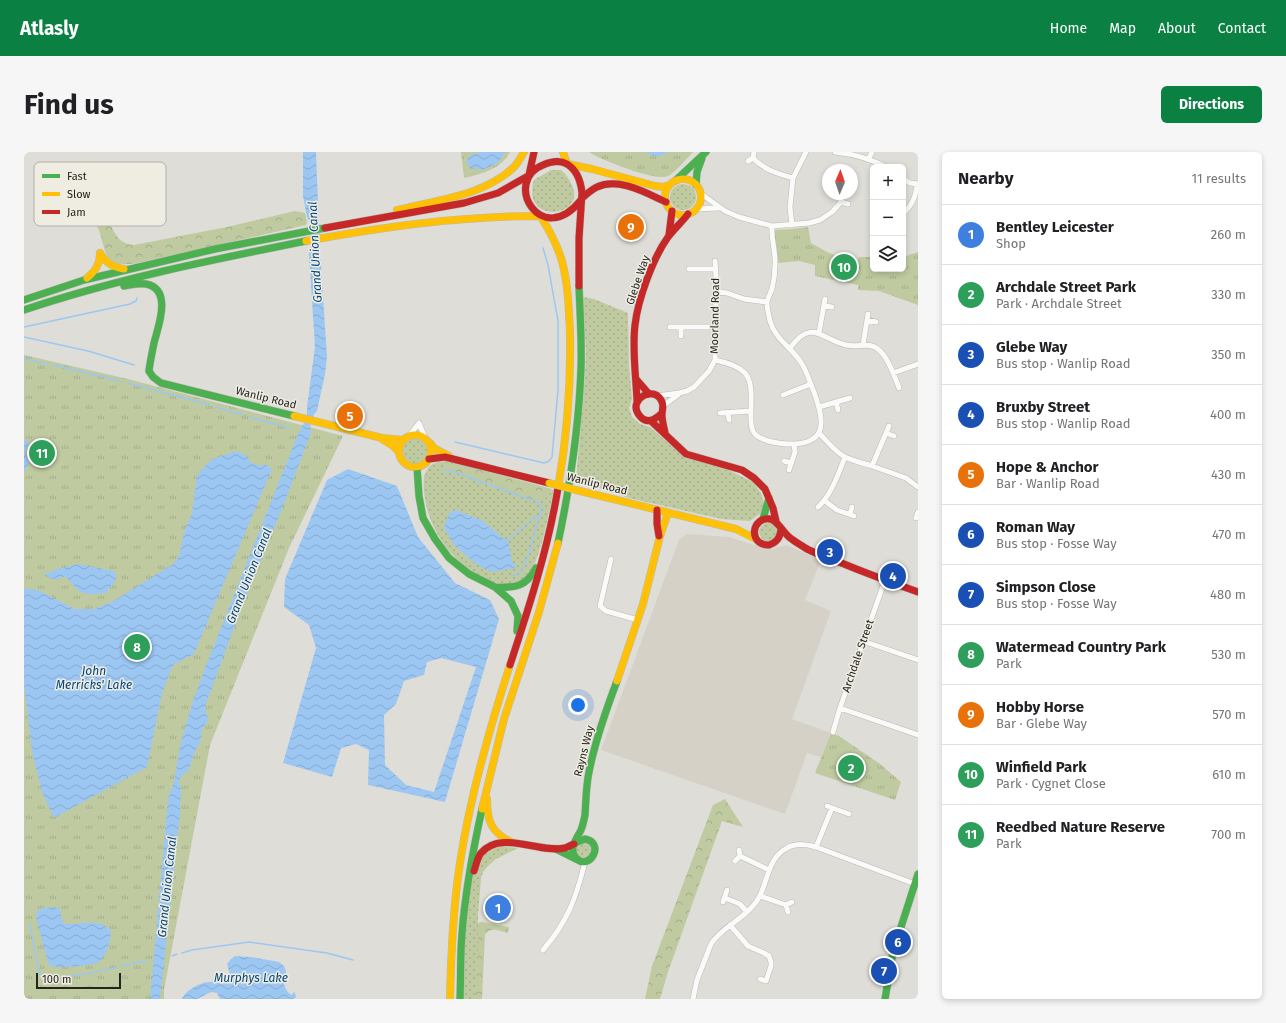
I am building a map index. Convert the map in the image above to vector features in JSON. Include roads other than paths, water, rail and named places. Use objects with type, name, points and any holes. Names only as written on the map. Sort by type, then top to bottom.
[{"type":"main road","points":[[359,221],[408,206],[483,188],[498,181],[512,170],[524,152]]},
{"type":"main road","points":[[450,999],[451,954],[456,892],[462,850],[494,717],[512,662],[551,526],[561,467],[570,382],[568,302],[565,274],[561,256],[554,238],[540,216],[532,208],[527,198],[526,186],[534,152]]},
{"type":"main road","points":[[460,999],[462,936],[466,899],[479,817],[504,720],[543,598],[558,543],[571,476],[580,382],[581,351],[579,251],[582,199],[579,178],[568,164],[563,152]]},
{"type":"main road","points":[[24,300],[84,280],[215,249],[359,221],[445,207],[479,199],[498,193],[548,163],[558,162],[568,164],[663,187],[672,183],[684,179],[696,185],[700,193],[700,198],[696,209],[688,214],[677,214],[668,207],[665,196],[666,190],[672,183],[704,154]]},
{"type":"main road","points":[[696,185],[697,172],[704,154]]},
{"type":"main road","points":[[24,310],[77,293],[146,275],[298,243],[367,231],[442,220],[496,216],[562,217],[596,188],[606,184],[621,185],[638,190],[666,202]]},
{"type":"main road","name":"Glebe Way","points":[[668,238],[672,211]]},
{"type":"main road","name":"Glebe Way","points":[[637,401],[634,368],[635,325],[640,303],[653,264],[668,238],[688,214]]},
{"type":"main road","points":[[84,280],[95,271],[98,266],[100,253],[110,266],[126,270]]},
{"type":"main road","name":"Wanlip Road","points":[[77,293],[141,283],[150,285],[157,290],[161,297],[162,305],[152,348],[149,372],[161,383],[382,438],[406,438]]},
{"type":"main road","points":[[636,379],[650,394]]},
{"type":"main road","points":[[665,433],[660,399],[657,396],[644,394],[637,401],[635,407],[636,413],[640,418],[651,421],[686,454],[742,470],[754,478],[765,489],[773,508],[776,522],[781,529],[796,542],[833,560],[918,592]]},
{"type":"main road","points":[[651,421],[655,420],[662,410]]},
{"type":"main road","points":[[417,435],[427,440],[431,448],[431,453],[429,459],[423,465],[411,467],[402,460],[399,452],[401,444],[406,438],[417,435]]},
{"type":"main road","name":"Wanlip Road","points":[[382,438],[399,452]]},
{"type":"main road","name":"Wanlip Road","points":[[427,440],[434,448],[454,459]]},
{"type":"main road","name":"Wanlip Road","points":[[429,459],[445,457],[454,459],[736,529],[756,539]]},
{"type":"main road","points":[[417,467],[419,496],[423,518],[435,539],[449,558],[469,574],[495,587],[511,601],[518,616],[518,626],[512,662]]},
{"type":"main road","points":[[769,498],[762,520],[756,526],[754,535],[760,543],[772,545],[778,541],[781,529]]},
{"type":"main road","name":"Rayns Way","points":[[657,510],[659,536]]},
{"type":"main road","name":"Rayns Way","points":[[575,843],[584,822],[590,763],[638,620],[659,536],[668,513]]},
{"type":"main road","points":[[762,520],[772,519],[776,522]]},
{"type":"main road","name":"Wanlip Road","points":[[736,529],[756,526]]},
{"type":"main road","points":[[778,541],[796,542]]},
{"type":"main road","points":[[495,587],[517,587],[529,580],[534,574],[545,550]]},
{"type":"main road","points":[[489,777],[487,814],[490,824],[501,838],[514,843]]},
{"type":"main road","name":"Rayns Way","points":[[584,822],[588,836],[592,842]]},
{"type":"main road","points":[[466,899],[480,854],[491,845],[498,843],[514,843],[555,849],[566,848],[582,839],[587,839],[592,842],[595,854],[585,862],[555,849]]},
{"type":"main road","points":[[575,843],[572,852],[576,859]]},
{"type":"main road","points":[[885,999],[893,952],[918,874]]},
{"type":"street","points":[[748,161],[753,158],[754,152]]},
{"type":"street","points":[[792,225],[790,207],[793,178],[806,152]]},
{"type":"street","points":[[835,152],[869,158],[880,164]]},
{"type":"street","points":[[869,158],[872,152]]},
{"type":"street","points":[[753,158],[761,165],[776,173],[793,178]]},
{"type":"street","points":[[906,181],[917,184],[914,201],[906,210]]},
{"type":"street","points":[[700,193],[720,208],[739,217],[772,226],[809,223],[820,220],[832,212],[841,202],[848,204]]},
{"type":"street","points":[[696,209],[720,208]]},
{"type":"street","points":[[714,360],[725,362],[736,367],[744,372],[749,380],[751,388],[752,426],[754,434],[766,440],[780,444],[794,444],[812,439],[819,433],[821,424],[819,408],[804,365],[790,348],[778,339],[772,329],[767,302],[772,289],[776,265],[771,236],[772,226]]},
{"type":"street","name":"Moorland Road","points":[[657,396],[687,391],[699,383],[709,371],[714,360],[714,327],[717,292],[716,261]]},
{"type":"street","name":"Moorland Road","points":[[689,269],[716,270]]},
{"type":"street","points":[[717,292],[727,293],[744,299],[767,302]]},
{"type":"street","points":[[819,333],[825,299]]},
{"type":"street","points":[[824,306],[832,308]]},
{"type":"street","points":[[863,345],[868,317],[876,322]]},
{"type":"street","points":[[670,327],[714,327]]},
{"type":"street","points":[[681,327],[681,336]]},
{"type":"street","points":[[790,348],[802,335],[808,333],[819,333],[846,346],[863,345],[878,349],[885,356],[899,388]]},
{"type":"street","points":[[893,373],[918,364]]},
{"type":"street","points":[[783,395],[811,384]]},
{"type":"street","name":"Moorland Road","points":[[662,410],[679,393]]},
{"type":"street","points":[[819,408],[850,398]]},
{"type":"street","points":[[836,402],[838,410]]},
{"type":"street","points":[[720,413],[751,411]]},
{"type":"street","points":[[728,413],[729,420]]},
{"type":"street","points":[[406,438],[419,423],[427,440]]},
{"type":"street","points":[[872,466],[889,426]]},
{"type":"street","points":[[819,433],[845,457],[906,478],[918,487]]},
{"type":"street","points":[[886,433],[894,436]]},
{"type":"street","points":[[789,470],[795,452],[794,444]]},
{"type":"street","points":[[818,507],[825,501],[835,482],[845,457]]},
{"type":"street","points":[[784,461],[791,463]]},
{"type":"street","points":[[825,501],[837,510],[852,515],[852,507]]},
{"type":"street","points":[[610,559],[600,606],[606,611],[638,620]]},
{"type":"street","name":"Archdale Street","points":[[833,732],[885,580]]},
{"type":"street","points":[[863,641],[918,660]]},
{"type":"street","points":[[840,708],[918,735]]},
{"type":"street","points":[[816,847],[829,807],[849,814]]},
{"type":"street","points":[[693,999],[697,980],[714,938],[752,907],[760,896],[769,870],[777,854],[791,846],[807,845],[816,847],[915,884]]},
{"type":"street","points":[[739,850],[740,856]]},
{"type":"street","points":[[740,856],[769,870]]},
{"type":"street","points":[[735,861],[740,856]]},
{"type":"street","points":[[543,950],[554,938],[568,914],[574,900],[585,862]]},
{"type":"street","points":[[727,890],[724,900],[740,904],[747,912]]},
{"type":"street","points":[[760,896],[786,905],[792,902]]},
{"type":"street","points":[[786,905],[788,912]]},
{"type":"street","points":[[730,925],[748,946],[764,953],[770,959],[771,966],[766,981],[760,979]]},
{"type":"water","name":"Grand Union Canal","points":[[303,152],[316,152],[320,251],[327,357],[325,374],[317,411],[311,421],[311,433],[240,612],[207,701],[205,708],[208,719],[207,723],[202,729],[200,743],[196,749],[189,769],[180,778],[180,814],[160,999],[150,999],[168,799],[174,782],[180,746],[192,704],[205,668],[298,434],[307,415],[315,347],[309,254],[311,250],[310,222],[307,217],[303,196]]},
{"type":"water","points":[[483,152],[505,152],[498,163],[482,170],[471,168],[466,162],[470,155]]},
{"type":"water","points":[[644,152],[668,152],[658,156]]},
{"type":"water","points":[[24,440],[29,442],[25,453],[29,463],[24,473]]},
{"type":"water","name":"John Merricks' Lake","points":[[233,452],[239,452],[249,458],[249,461],[254,464],[261,466],[265,464],[272,469],[194,654],[173,665],[162,693],[147,767],[54,818],[42,792],[32,752],[24,683],[24,590],[26,588],[40,591],[75,609],[93,609],[112,602],[173,564],[179,556],[184,532],[192,513],[197,475],[213,459]]},
{"type":"water","points":[[348,469],[397,486],[418,537],[455,583],[490,600],[499,619],[445,802],[368,785],[369,750],[356,744],[341,748],[332,777],[283,763],[316,648],[309,625],[284,607],[285,579],[327,480]],"holes":[[[441,658],[476,667],[434,792],[406,785],[385,765],[384,715],[396,704],[404,681],[424,675],[427,662]]]},
{"type":"water","points":[[456,510],[483,521],[503,538],[508,540],[512,562],[517,566],[515,568],[493,572],[472,561],[455,546],[444,528],[449,514]]},
{"type":"water","points":[[79,564],[113,571],[116,574],[116,580],[106,593],[87,594],[75,587],[66,577],[61,577],[58,580],[44,575],[57,569]]},
{"type":"water","points":[[58,907],[61,912],[61,918],[65,924],[96,923],[101,924],[111,931],[108,947],[100,961],[85,966],[70,967],[53,967],[48,963],[36,918],[37,912],[42,908]]},
{"type":"water","name":"Murphys Lake","points":[[235,956],[279,962],[284,966],[286,971],[284,985],[291,995],[294,992],[295,993],[296,997],[293,999],[220,999],[217,993],[211,992],[197,999],[182,999],[190,990],[198,985],[206,982],[223,984],[226,982],[229,978],[227,964]]},
{"type":"waterway","points":[[455,442],[544,463],[549,461],[552,457],[558,390],[558,321],[548,265],[543,248]]},
{"type":"waterway","points":[[24,327],[130,304],[136,301],[137,298]]},
{"type":"waterway","points":[[24,337],[88,351],[134,365]]},
{"type":"waterway","points":[[24,359],[48,364]]},
{"type":"waterway","points":[[53,365],[121,381]]},
{"type":"waterway","points":[[128,383],[210,405]]},
{"type":"waterway","points":[[216,407],[243,415]]},
{"type":"waterway","points":[[250,417],[289,428]]},
{"type":"waterway","points":[[444,470],[455,472],[537,501],[541,505],[541,514],[538,518],[529,554],[520,572],[512,576]]},
{"type":"waterway","points":[[533,518],[536,516],[538,518]]},
{"type":"waterway","points":[[508,540],[531,520]]},
{"type":"waterway","points":[[30,924],[39,972],[45,981],[116,968]]},
{"type":"waterway","points":[[182,953],[192,950],[249,942],[327,953],[353,960]]},
{"type":"waterway","points":[[172,956],[177,954]]},
{"type":"waterway","points":[[121,966],[146,961]]},
{"type":"place","name":"Hobby Horse","points":[[631,227]]},
{"type":"place","name":"Winfield Park","points":[[844,267]]},
{"type":"place","name":"Hope & Anchor","points":[[350,416]]},
{"type":"place","name":"Reedbed Nature Reserve","points":[[42,453]]},
{"type":"place","name":"Glebe Way","points":[[830,552]]},
{"type":"place","name":"Bruxby Street","points":[[893,576]]},
{"type":"place","name":"Watermead Country Park","points":[[137,647]]},
{"type":"place","name":"Archdale Street Park","points":[[851,768]]},
{"type":"place","name":"Bentley Leicester","points":[[498,908]]},
{"type":"place","name":"Roman Way","points":[[898,942]]},
{"type":"place","name":"Simpson Close","points":[[884,971]]}]
